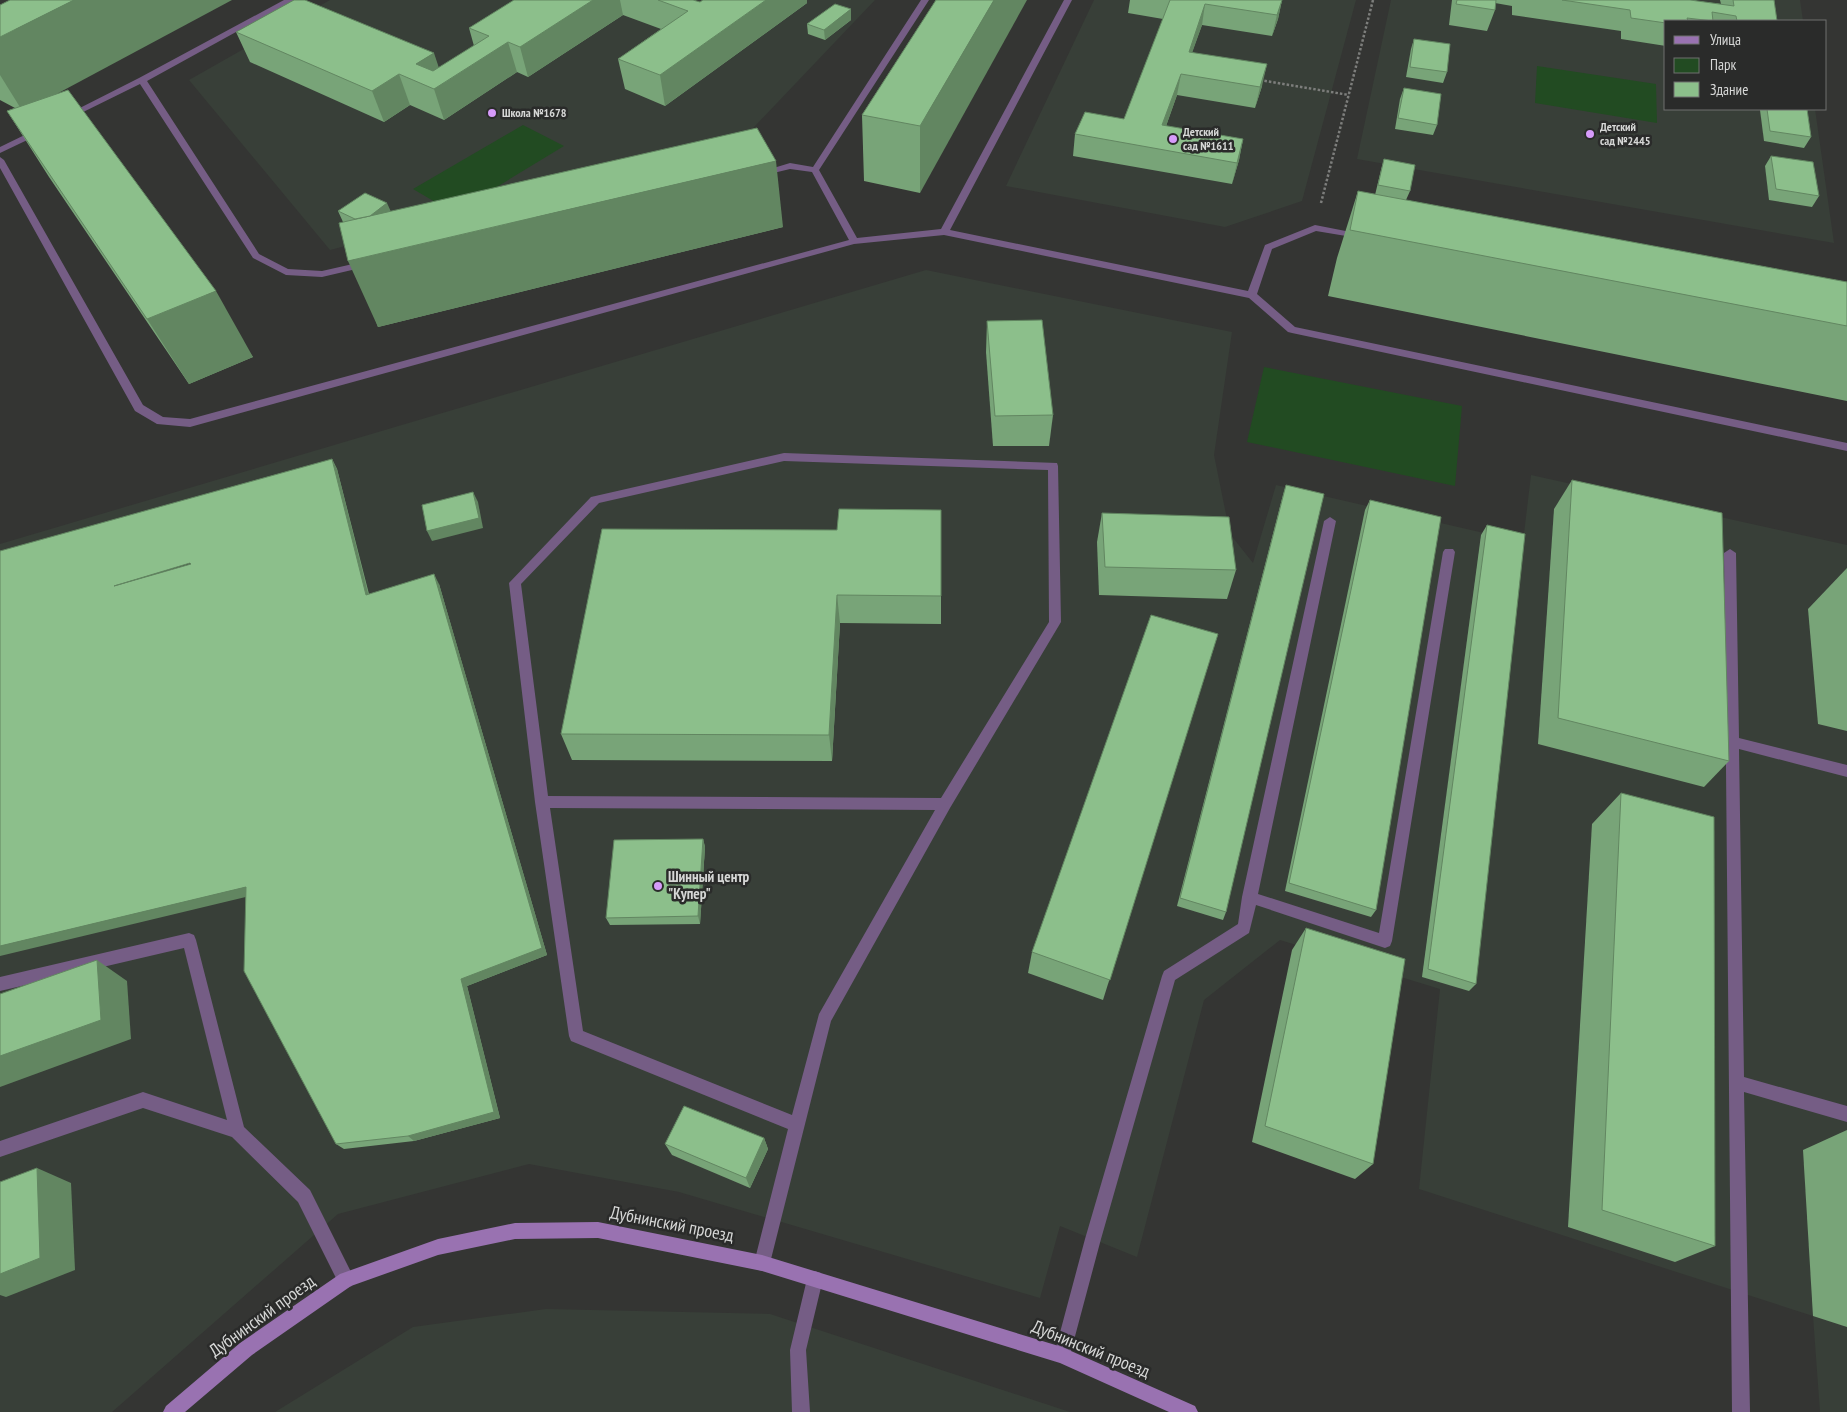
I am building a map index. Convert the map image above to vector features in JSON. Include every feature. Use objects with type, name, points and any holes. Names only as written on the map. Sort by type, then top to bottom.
[{"type":"street","name":"Дубнинский проезд","points":[[172,1412],[246,1349],[346,1280],[438,1247],[515,1231],[598,1230],[762,1263],[1062,1355],[1189,1412]]},
{"type":"lane","points":[[62,119],[142,80],[290,0]]},
{"type":"lane","points":[[815,170],[925,0]]},
{"type":"lane","points":[[944,232],[1068,0]]},
{"type":"lane","points":[[142,80],[256,256],[286,272],[322,274],[379,261]]},
{"type":"lane","points":[[0,150],[44,128]]},
{"type":"lane","points":[[0,160],[138,408],[161,421],[190,423],[854,240],[944,232],[1252,296],[1292,330],[1847,447]]},
{"type":"lane","points":[[752,175],[790,166],[815,170]]},
{"type":"lane","points":[[815,170],[854,240]]},
{"type":"lane","points":[[1252,296],[1268,247],[1315,228],[1373,239]]},
{"type":"lane","points":[[762,1263],[824,1019],[945,804],[1055,622],[1053,466],[784,458],[595,500],[515,583],[542,802],[576,1036],[797,1125]]},
{"type":"lane","points":[[1062,1355],[1092,1239],[1169,976],[1244,928],[1249,897],[1330,521]]},
{"type":"lane","points":[[1249,897],[1384,941],[1450,552]]},
{"type":"lane","points":[[1730,553],[1741,1412]]},
{"type":"lane","points":[[1732,742],[1847,770]]},
{"type":"lane","points":[[542,802],[945,804]]},
{"type":"lane","points":[[0,984],[189,940],[237,1131]]},
{"type":"lane","points":[[1736,1082],[1847,1114]]},
{"type":"lane","points":[[0,1149],[143,1100],[237,1131],[304,1196],[346,1280]]},
{"type":"lane","points":[[801,1412],[798,1350],[815,1279]]},
{"type":"path","points":[[1315,228],[1373,0]]},
{"type":"path","points":[[1253,79],[1349,95]]},
{"type":"shaded area","name":"Школа №1678","points":[[330,0],[875,0],[736,146],[330,250],[189,80]]},
{"type":"shaded area","name":"Детский сад №1611","points":[[1094,0],[1356,0],[1302,201],[1225,227],[1006,186]]},
{"type":"shaded area","name":"Детский сад №2445","points":[[1391,0],[1800,0],[1803,20],[1664,20],[1664,110],[1815,110],[1834,243],[1357,159]]},
{"type":"shaded area","points":[[926,270],[1232,332],[1214,455],[1230,534],[1253,563],[1276,485],[1523,542],[1531,475],[1847,545],[1847,1412],[1820,1412],[1813,1316],[1419,1189],[1440,989],[1280,940],[1204,1000],[1137,1257],[1060,1226],[1040,1298],[679,1192],[529,1164],[338,1214],[112,1412],[0,1412],[0,544]]},
{"type":"shaded area","points":[[546,1309],[770,1314],[1070,1412],[275,1412],[413,1327]]},
{"type":"green space","points":[[1537,66],[1656,84],[1657,123],[1535,103]]},
{"type":"green space","points":[[523,125],[564,146],[454,213],[413,189]]},
{"type":"green space","points":[[1264,367],[1462,406],[1455,486],[1247,442]]},
{"type":"building","points":[[10,0],[74,0],[0,37],[0,5]]},
{"type":"building","points":[[294,0],[305,0],[434,53],[416,64],[433,71],[489,36],[469,28],[514,0],[593,0],[520,47],[508,42],[434,89],[399,74],[372,91],[236,32]]},
{"type":"building","points":[[658,0],[693,0],[700,2],[703,0],[766,0],[660,75],[618,59],[688,11]]},
{"type":"building","points":[[936,0],[994,0],[920,126],[862,115]]},
{"type":"building","points":[[1170,0],[1282,0],[1277,15],[1205,4],[1189,52],[1267,64],[1260,87],[1181,74],[1162,125],[1243,139],[1237,163],[1075,134],[1085,112],[1124,119]]},
{"type":"building","points":[[1457,0],[1496,0],[1495,10],[1456,4]]},
{"type":"building","points":[[1562,0],[1690,0],[1734,6],[1733,0],[1774,0],[1777,20],[1737,20],[1736,16],[1712,12],[1713,20],[1687,18],[1688,20],[1664,20],[1664,23],[1631,18],[1630,10]]},
{"type":"building","points":[[835,4],[851,9],[824,30],[807,24]]},
{"type":"building","points":[[1414,39],[1450,44],[1447,72],[1410,67]]},
{"type":"building","points":[[1404,88],[1441,94],[1437,125],[1398,118]]},
{"type":"building","points":[[68,90],[216,291],[147,319],[7,111]]},
{"type":"building","points":[[1767,110],[1807,110],[1811,137],[1770,131]]},
{"type":"building","points":[[757,128],[776,161],[348,261],[339,223]]},
{"type":"building","points":[[1771,156],[1813,162],[1819,196],[1776,189]]},
{"type":"building","points":[[1384,159],[1415,165],[1410,191],[1378,185]]},
{"type":"building","points":[[1358,191],[1847,282],[1847,326],[1350,230]]},
{"type":"building","points":[[365,193],[387,203],[370,216],[355,219],[338,211]]},
{"type":"building","points":[[1042,320],[1053,415],[995,416],[987,321]]},
{"type":"building","points":[[332,459],[366,595],[434,574],[542,948],[461,979],[494,1112],[408,1136],[336,1144],[244,971],[246,887],[0,946],[0,551]],"holes":[[[190,563],[191,564],[114,586]]]},
{"type":"building","points":[[1572,480],[1722,513],[1729,761],[1558,718]]},
{"type":"building","points":[[1286,485],[1324,494],[1226,912],[1180,898]]},
{"type":"building","points":[[473,492],[479,518],[427,531],[422,505]]},
{"type":"building","points":[[1370,500],[1441,517],[1376,910],[1289,883]]},
{"type":"building","points":[[839,509],[941,510],[941,596],[837,595],[829,735],[561,734],[602,529],[837,530]]},
{"type":"building","points":[[1102,513],[1229,517],[1236,570],[1105,567]]},
{"type":"building","points":[[1487,525],[1525,534],[1476,984],[1428,969]]},
{"type":"building","points":[[1151,615],[1218,634],[1110,980],[1032,952]]},
{"type":"building","points":[[1621,793],[1714,817],[1715,1246],[1602,1210]]},
{"type":"building","name":"Шинный центр \"Купер\"","points":[[703,839],[698,916],[606,918],[614,840]]},
{"type":"building","points":[[1306,928],[1405,959],[1373,1164],[1265,1126]]},
{"type":"building","points":[[97,960],[101,1020],[0,1056],[0,994]]},
{"type":"building","points":[[684,1106],[764,1138],[746,1178],[665,1144]]},
{"type":"building","points":[[37,1168],[40,1258],[0,1274],[0,1182]]},
{"type":"place","name":"Школа №1678","points":[[492,113]]},
{"type":"place","name":"Детский сад №2445","points":[[1590,134]]},
{"type":"place","name":"Детский сад №1611","points":[[1173,139]]},
{"type":"place","name":"Шинный центр \"Купер\"","points":[[658,886]]}]
